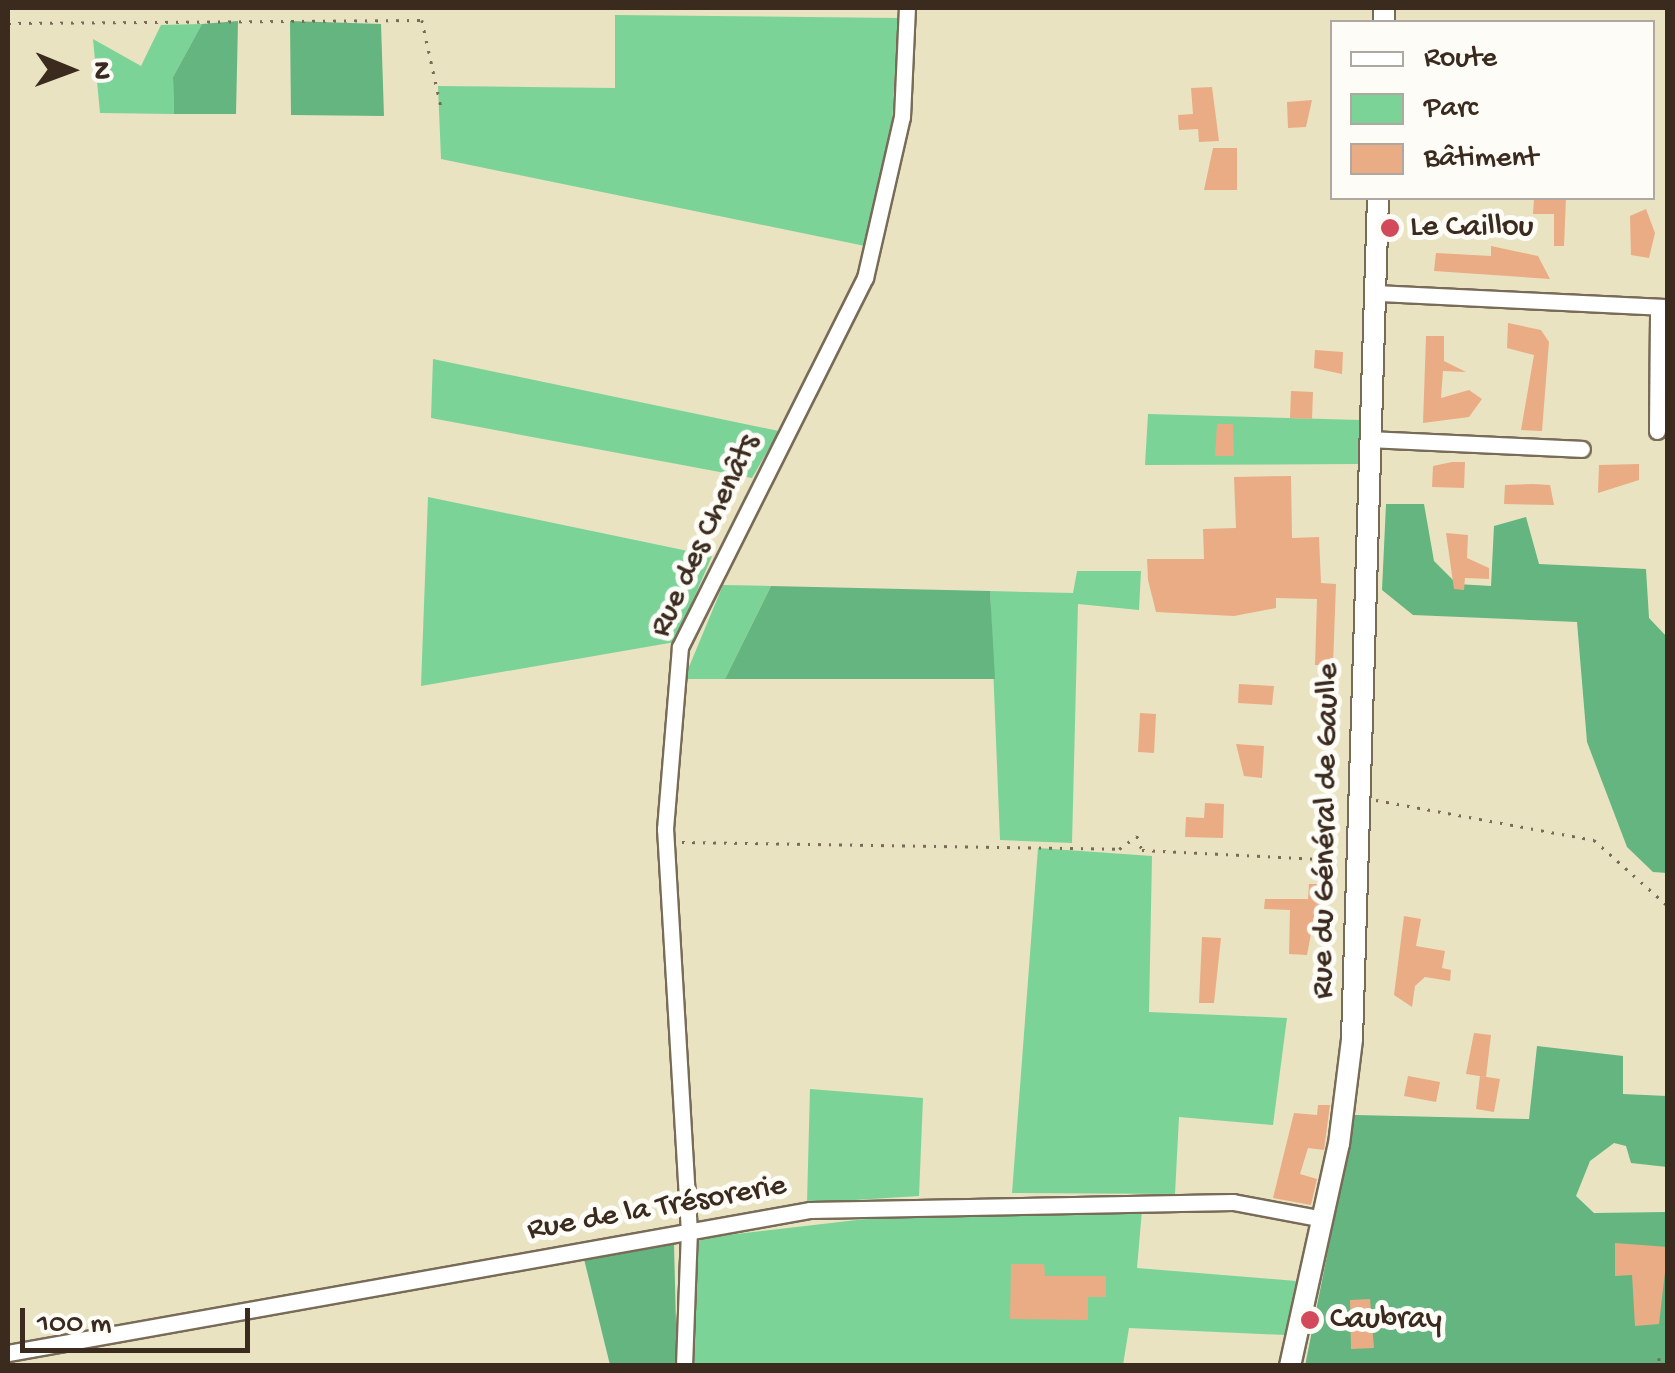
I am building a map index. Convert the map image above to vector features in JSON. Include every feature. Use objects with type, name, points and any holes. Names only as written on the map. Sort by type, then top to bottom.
[{"type":"main road","name":"Rue du Général de Gaulle","points":[[1290,1366],[1323,1218],[1352,1039],[1354,796],[1378,200]]},
{"type":"street","name":"Rue des Chenâts","points":[[684,1366],[689,1232],[666,842],[680,647],[865,278],[902,117],[907,8]]},
{"type":"street","points":[[1377,293],[1662,307],[1662,408],[1657,431]]},
{"type":"street","points":[[1370,439],[1582,449]]},
{"type":"street","name":"Rue de la Trésorerie","points":[[8,1353],[689,1232],[916,1202],[1233,1202],[1323,1218]]},
{"type":"path","points":[[8,23],[422,20],[442,112]]},
{"type":"path","points":[[1354,796],[1594,840],[1668,906]]},
{"type":"path","points":[[666,842],[1120,849],[1136,836],[1142,850],[1353,860]]},
{"type":"path","points":[[1659,1358],[1660,1366]]},
{"type":"green space","points":[[615,15],[898,18],[890,161],[865,246],[441,159],[438,86],[615,88]]},
{"type":"green space","points":[[238,21],[236,114],[174,114],[173,77],[202,24]]},
{"type":"green space","points":[[290,21],[381,24],[384,116],[291,115]]},
{"type":"green space","points":[[202,24],[173,77],[174,114],[100,113],[93,39],[141,66],[161,25]]},
{"type":"green space","points":[[433,359],[779,431],[752,478],[431,418]]},
{"type":"green space","points":[[1148,414],[1360,420],[1358,464],[1145,465]]},
{"type":"green space","points":[[428,497],[712,556],[675,642],[421,686]]},
{"type":"green space","points":[[1386,504],[1424,504],[1434,561],[1457,584],[1491,586],[1494,526],[1526,517],[1539,564],[1646,569],[1649,618],[1667,637],[1667,873],[1653,872],[1627,847],[1587,742],[1577,622],[1413,615],[1382,590]]},
{"type":"green space","points":[[1077,571],[1141,571],[1139,610],[1078,604],[1072,843],[1000,840],[990,591],[1073,593]]},
{"type":"green space","points":[[723,585],[771,586],[725,679],[684,679]]},
{"type":"green space","points":[[771,586],[990,591],[995,679],[725,679]]},
{"type":"green space","points":[[1038,848],[1152,856],[1149,1012],[1287,1018],[1273,1125],[1179,1117],[1175,1194],[1012,1193]]},
{"type":"green space","points":[[1537,1046],[1623,1056],[1623,1094],[1667,1096],[1667,1167],[1631,1163],[1626,1146],[1614,1143],[1590,1161],[1576,1196],[1594,1213],[1667,1212],[1667,1365],[1305,1366],[1355,1115],[1529,1119]]},
{"type":"green space","points":[[810,1089],[923,1098],[919,1196],[807,1203]]},
{"type":"green space","points":[[943,1210],[1142,1210],[1137,1268],[1296,1281],[1285,1335],[1129,1328],[1123,1365],[688,1366],[692,1248],[702,1238]]},
{"type":"green space","points":[[674,1244],[677,1365],[610,1365],[583,1255]]},
{"type":"building","points":[[1212,87],[1219,141],[1199,142],[1198,129],[1179,130],[1178,115],[1193,114],[1191,88]]},
{"type":"building","points":[[1312,100],[1306,127],[1288,128],[1287,102]]},
{"type":"building","points":[[1213,148],[1237,148],[1237,190],[1204,190]]},
{"type":"building","points":[[1534,200],[1566,200],[1564,246],[1554,246],[1554,214],[1533,214]]},
{"type":"building","points":[[1646,209],[1655,233],[1649,258],[1631,255],[1630,216]]},
{"type":"building","points":[[1491,246],[1538,256],[1550,279],[1434,271],[1436,253],[1491,256]]},
{"type":"building","points":[[1508,323],[1541,330],[1549,342],[1542,431],[1521,430],[1534,355],[1507,348]]},
{"type":"building","points":[[1426,336],[1444,336],[1444,361],[1466,372],[1443,371],[1441,398],[1469,390],[1482,399],[1469,417],[1423,423]]},
{"type":"building","points":[[1315,350],[1343,352],[1342,374],[1314,368]]},
{"type":"building","points":[[1291,391],[1313,392],[1312,419],[1290,418]]},
{"type":"building","points":[[1217,424],[1233,424],[1234,456],[1215,456]]},
{"type":"building","points":[[1465,462],[1464,488],[1432,487],[1433,466]]},
{"type":"building","points":[[1639,464],[1639,480],[1598,493],[1599,465]]},
{"type":"building","points":[[1291,476],[1292,538],[1319,537],[1321,583],[1336,584],[1333,665],[1315,665],[1317,599],[1276,598],[1276,608],[1234,616],[1156,612],[1148,580],[1147,559],[1204,559],[1203,529],[1236,528],[1234,477]]},
{"type":"building","points":[[1505,485],[1550,485],[1554,505],[1504,504]]},
{"type":"building","points":[[1446,533],[1468,535],[1467,558],[1489,568],[1489,579],[1465,578],[1464,590],[1454,589]]},
{"type":"building","points":[[1239,684],[1274,686],[1272,705],[1238,703]]},
{"type":"building","points":[[1140,713],[1156,714],[1154,753],[1138,752]]},
{"type":"building","points":[[1236,744],[1264,746],[1262,778],[1244,776]]},
{"type":"building","points":[[1205,803],[1224,804],[1223,838],[1185,837],[1186,817],[1204,818]]},
{"type":"building","points":[[1309,884],[1327,884],[1325,912],[1315,912],[1307,955],[1289,954],[1290,910],[1264,909],[1265,899],[1308,899]]},
{"type":"building","points":[[1404,916],[1421,919],[1416,946],[1445,951],[1442,968],[1451,970],[1450,981],[1425,977],[1415,986],[1412,1007],[1394,995]]},
{"type":"building","points":[[1202,937],[1221,938],[1214,1003],[1199,1003]]},
{"type":"building","points":[[1474,1033],[1491,1035],[1486,1077],[1466,1074]]},
{"type":"building","points":[[1408,1076],[1440,1082],[1436,1102],[1404,1096]]},
{"type":"building","points":[[1480,1076],[1500,1079],[1494,1112],[1476,1109]]},
{"type":"building","points":[[1318,1105],[1330,1105],[1324,1150],[1308,1148],[1300,1174],[1317,1179],[1311,1205],[1273,1198],[1294,1113],[1317,1115]]},
{"type":"building","points":[[1615,1243],[1668,1247],[1659,1324],[1635,1326],[1632,1275],[1615,1276]]},
{"type":"building","points":[[1011,1264],[1044,1264],[1045,1276],[1106,1276],[1106,1297],[1088,1297],[1088,1320],[1010,1319]]},
{"type":"building","points":[[1370,1299],[1374,1348],[1351,1349],[1350,1300]]},
{"type":"place","name":"Le Caillou","points":[[1390,228]]},
{"type":"place","name":"Caubray","points":[[1310,1320]]}]
